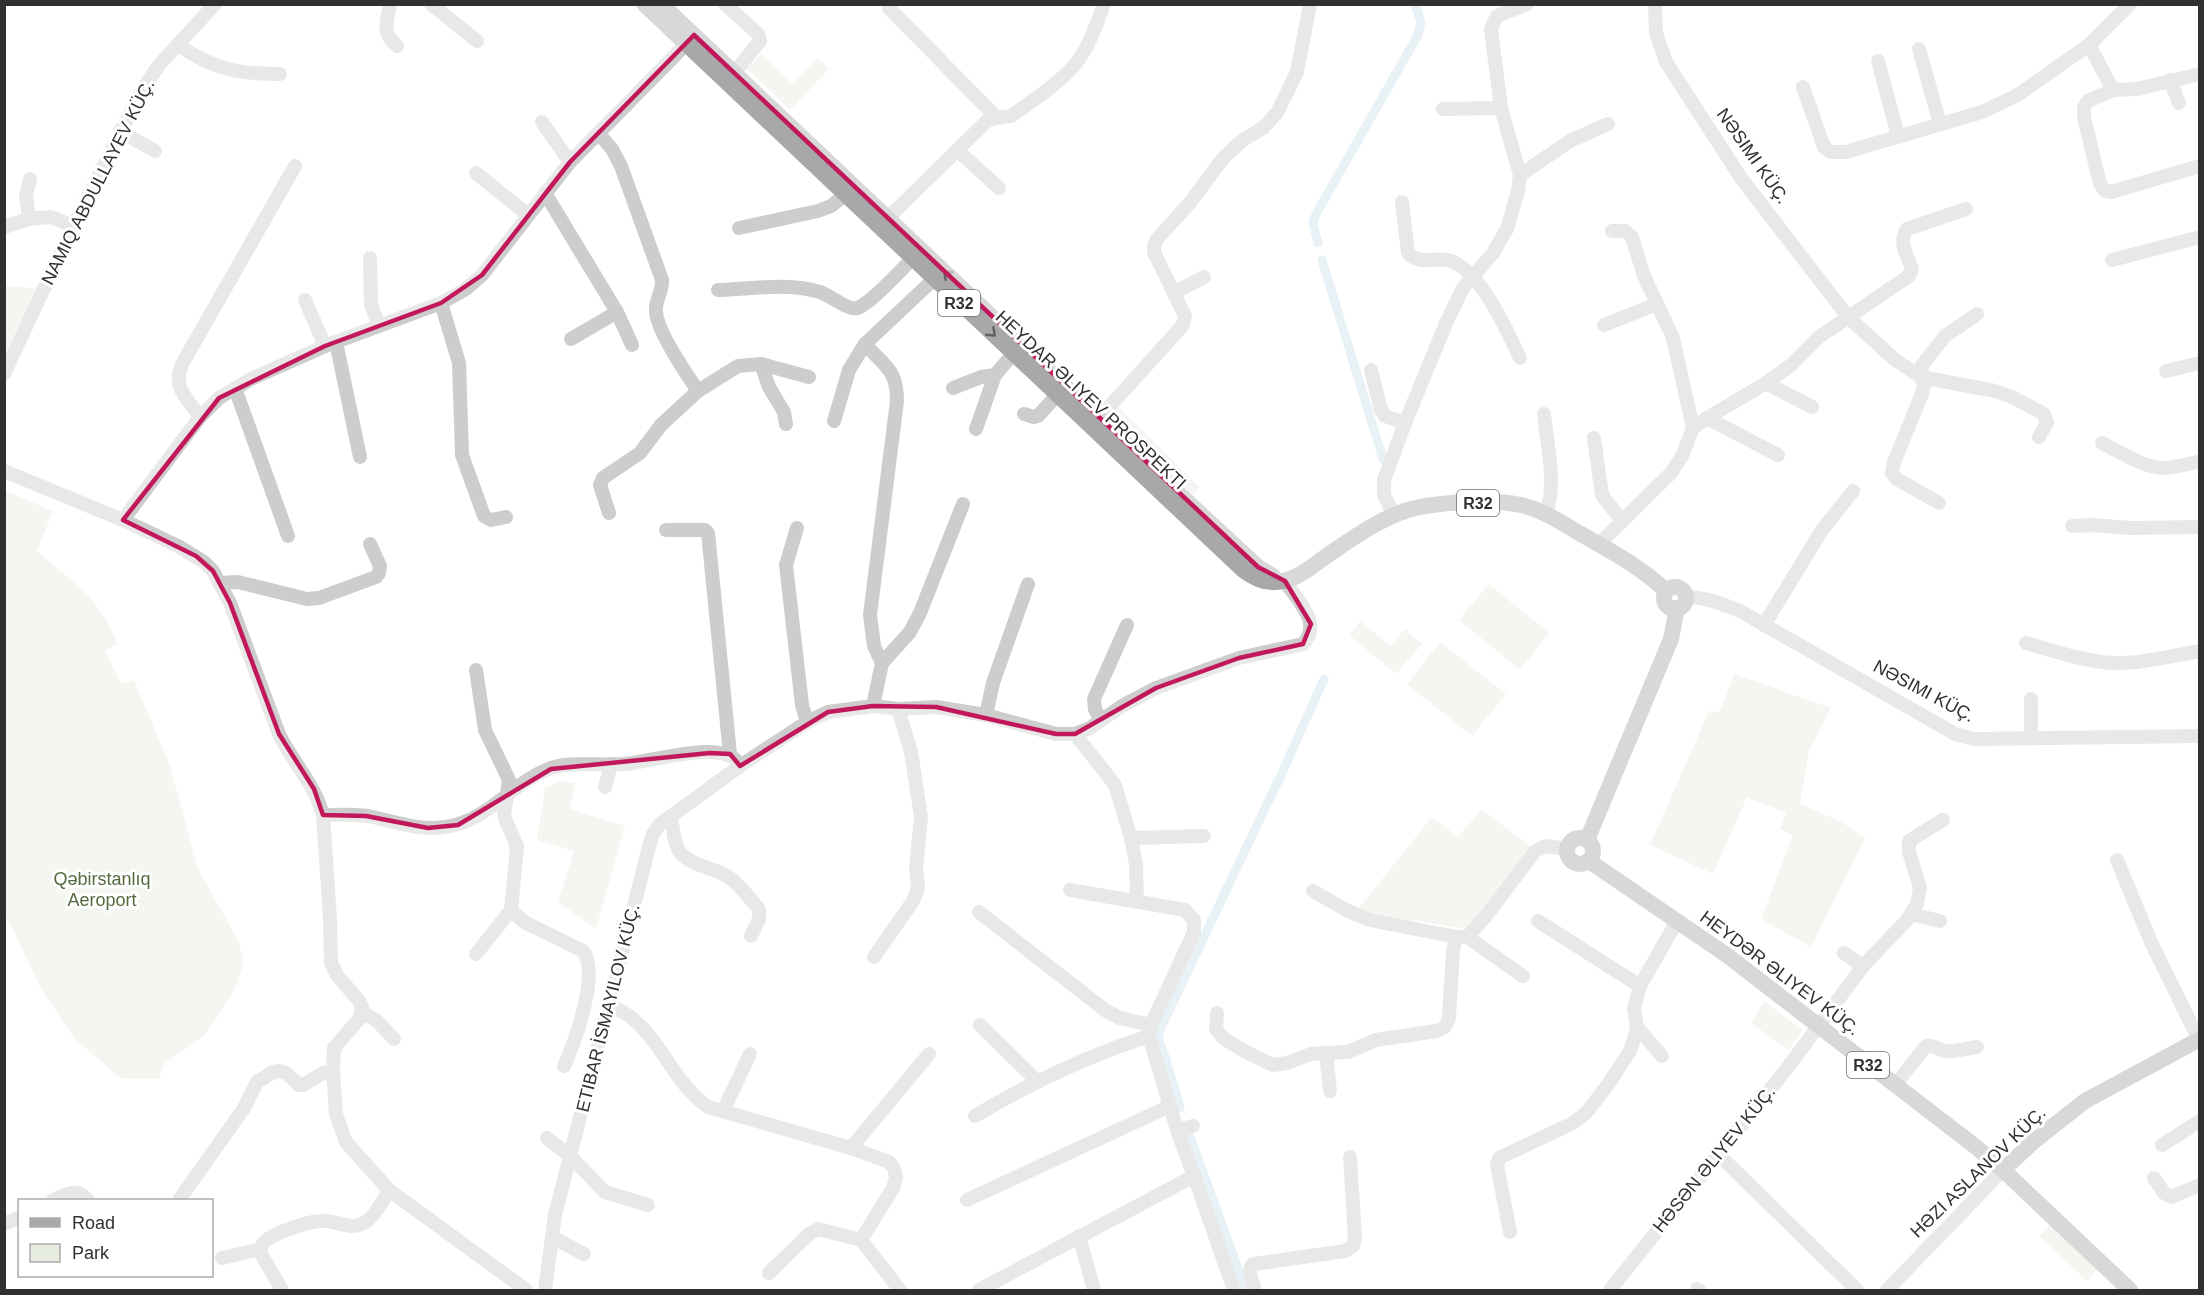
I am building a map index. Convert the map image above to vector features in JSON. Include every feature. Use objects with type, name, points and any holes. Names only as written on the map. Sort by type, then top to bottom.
[{"type":"main road","name":"HEYDAR ƏLIYEV PROSPEKTI","points":[[644,4],[690,40],[845,195],[1243,570],[1265,582],[1285,581]]},
{"type":"main road","name":"R32","points":[[662,4],[690,40],[734,73],[1264,572],[1285,581],[1394,515],[1425,507],[1478,503],[1521,505],[1546,514],[1599,544],[1641,570],[1666,591],[1676,587],[1684,592],[1682,602]]},
{"type":"main road","points":[[1587,840],[1671,639],[1682,602]]},
{"type":"main road","points":[[1582,838],[1587,840],[1593,852],[1589,861],[1580,864],[1572,862],[1567,849],[1572,840],[1582,838]]},
{"type":"main road","name":"HEYDƏR ƏLIYEV KÜÇ.","points":[[1589,861],[1728,956],[2003,1170],[2130,1290]]},
{"type":"main road","name":"HƏZI ASLANOV KÜÇ.","points":[[2003,1170],[2033,1142],[2085,1101],[2199,1039]]},
{"type":"street","name":"NAMIQ ABDULLAYEV KÜÇ.","points":[[4,374],[73,226],[120,131],[150,78],[215,4]]},
{"type":"street","points":[[390,4],[386,31],[388,39],[397,46]]},
{"type":"street","points":[[431,4],[477,41]]},
{"type":"street","points":[[888,219],[987,121],[996,117],[1011,116],[1050,88],[1074,66],[1093,32],[1104,4]]},
{"type":"street","points":[[1100,417],[1183,325],[1185,316],[1154,252],[1154,246],[1157,239],[1190,204],[1224,156],[1243,140],[1263,128],[1277,113],[1297,72],[1310,4]]},
{"type":"street","points":[[1394,515],[1384,495],[1384,480],[1405,423],[1447,321],[1471,276],[1493,253],[1507,229],[1518,191],[1520,175],[1501,108],[1491,29],[1497,16],[1527,4]]},
{"type":"street","name":"NƏSIMI KÜÇ.","points":[[1655,4],[1656,33],[1666,62],[1741,178],[1848,317],[1894,359],[1921,377],[1995,391],[2044,414],[2048,422],[2039,437]]},
{"type":"street","points":[[1803,87],[1824,147],[1831,152],[1846,152],[1982,112],[2016,96],[2089,45],[2130,4]]},
{"type":"street","points":[[729,6],[758,34],[760,41],[734,73]]},
{"type":"street","points":[[889,8],[996,117]]},
{"type":"street","points":[[123,520],[200,417],[219,398],[235,388],[331,344],[441,303],[466,289],[482,275],[570,162],[690,40]]},
{"type":"street","points":[[177,45],[197,58],[229,70],[249,74],[280,74]]},
{"type":"street","points":[[2089,45],[2113,90]]},
{"type":"street","points":[[1920,50],[1940,124]]},
{"type":"street","points":[[1878,61],[1898,136]]},
{"type":"street","points":[[2199,74],[2137,89],[2113,90],[2088,101],[2084,107],[2084,117],[2100,184],[2105,191],[2111,192],[2199,166]]},
{"type":"street","points":[[2170,80],[2179,103]]},
{"type":"street","points":[[1443,109],[1501,108]]},
{"type":"street","points":[[542,122],[570,162]]},
{"type":"street","points":[[1520,175],[1570,141],[1608,124]]},
{"type":"street","points":[[120,131],[155,151]]},
{"type":"street","points":[[598,133],[612,149],[621,166],[662,280],[663,289],[656,303],[656,315],[674,354],[698,391]]},
{"type":"street","points":[[957,150],[999,188]]},
{"type":"street","points":[[200,417],[178,386],[177,375],[295,166]]},
{"type":"street","points":[[476,173],[528,215]]},
{"type":"street","points":[[29,219],[26,196],[30,179]]},
{"type":"street","points":[[545,193],[617,312],[632,345]]},
{"type":"street","points":[[739,228],[818,211],[831,206],[845,195]]},
{"type":"street","points":[[1402,202],[1408,253],[1413,258],[1449,260],[1462,267],[1502,318],[1520,358]]},
{"type":"street","points":[[1599,544],[1671,473],[1682,456],[1693,428],[1766,383],[1790,366],[1820,338],[1848,317],[1909,276],[1912,269],[1902,242],[1907,229],[1966,209]]},
{"type":"street","points":[[4,227],[29,219],[51,217],[73,226]]},
{"type":"street","points":[[1612,231],[1625,231],[1632,237],[1644,276],[1673,338],[1693,428]]},
{"type":"street","points":[[2112,260],[2199,237]]},
{"type":"street","points":[[370,258],[371,304],[379,325]]},
{"type":"street","points":[[718,290],[798,286],[822,292],[852,309],[860,308],[912,259]]},
{"type":"street","points":[[1173,293],[1204,277]]},
{"type":"street","points":[[834,421],[849,370],[865,344],[934,279]]},
{"type":"street","points":[[305,300],[331,344],[360,458]]},
{"type":"street","points":[[441,303],[459,363],[462,455],[484,516],[491,520],[506,518]]},
{"type":"street","points":[[1604,325],[1657,304]]},
{"type":"street","points":[[571,339],[617,312]]},
{"type":"street","points":[[1939,503],[1897,479],[1892,472],[1894,462],[1923,394],[1922,365],[1944,336],[1977,314]]},
{"type":"street","points":[[865,344],[894,375],[897,384],[897,401],[870,615],[874,646],[882,663]]},
{"type":"street","points":[[976,429],[995,375],[1013,354]]},
{"type":"street","points":[[2166,371],[2199,363]]},
{"type":"street","points":[[761,364],[769,387],[784,412],[786,424]]},
{"type":"street","points":[[609,513],[600,484],[603,478],[640,453],[661,425],[698,391],[738,366],[761,364],[809,377]]},
{"type":"street","points":[[1371,370],[1380,410],[1385,416],[1405,423]]},
{"type":"street","points":[[953,388],[981,377],[995,375]]},
{"type":"street","points":[[1766,383],[1812,407]]},
{"type":"street","points":[[235,388],[288,536]]},
{"type":"street","points":[[1024,414],[1038,416],[1057,395]]},
{"type":"street","points":[[1544,414],[1552,481],[1546,514]]},
{"type":"street","points":[[1707,418],[1778,455]]},
{"type":"street","points":[[1594,438],[1602,495],[1622,521]]},
{"type":"street","points":[[2102,443],[2151,466],[2162,468],[2199,461]]},
{"type":"street","points":[[4,471],[123,520],[196,556],[213,571],[221,583],[279,734],[286,750],[314,789],[322,815],[331,963],[337,975],[359,1001],[362,1012],[360,1018],[334,1048],[336,1114],[340,1129],[354,1152],[389,1190],[526,1290]]},
{"type":"street","points":[[1764,625],[1822,530],[1853,491]]},
{"type":"street","points":[[873,706],[882,663],[909,632],[920,613],[963,504]]},
{"type":"street","points":[[2072,526],[2199,527]]},
{"type":"street","points":[[797,528],[786,566],[802,705],[807,722]]},
{"type":"street","points":[[666,530],[705,530],[708,533],[730,754]]},
{"type":"street","points":[[221,583],[238,582],[308,599],[319,598],[376,577],[380,566],[370,544]]},
{"type":"street","points":[[545,1290],[555,1215],[653,834],[660,824],[740,766],[807,722],[828,712],[873,706],[898,709],[936,707],[986,715],[1056,734],[1076,734],[1156,688],[1239,658],[1303,644],[1312,631],[1311,624],[1285,581]]},
{"type":"street","points":[[986,715],[993,683],[1028,584]]},
{"type":"street","name":"NƏSIMI KÜÇ.","points":[[1682,602],[1699,597],[1740,611],[1955,734],[1974,739],[2199,736]]},
{"type":"street","points":[[1100,719],[1095,709],[1094,699],[1127,625]]},
{"type":"street","points":[[2026,643],[2093,661],[2113,663],[2136,662],[2199,651]]},
{"type":"street","points":[[476,670],[485,730],[509,780],[504,816],[517,846],[511,910],[476,954]]},
{"type":"street","points":[[2031,699],[2031,738]]},
{"type":"street","points":[[874,957],[913,901],[918,888],[916,868],[921,817],[911,752],[898,709]]},
{"type":"street","points":[[1076,734],[1115,785],[1131,838],[1136,864],[1137,902]]},
{"type":"street","points":[[322,815],[366,816],[428,828],[442,828],[458,825],[480,815],[536,775],[564,765],[626,764],[673,754],[730,754],[738,760],[740,766]]},
{"type":"street","points":[[605,787],[611,764]]},
{"type":"street","points":[[671,816],[677,848],[682,857],[689,862],[731,878],[759,909],[759,919],[751,936]]},
{"type":"street","points":[[1940,921],[1911,914],[1917,904],[1920,888],[1909,852],[1910,841],[1943,820]]},
{"type":"street","points":[[1131,838],[1204,836]]},
{"type":"street","points":[[1218,1013],[1216,1029],[1223,1038],[1273,1065],[1287,1063],[1311,1054],[1348,1052],[1376,1040],[1437,1031],[1445,1027],[1449,1018],[1453,951],[1461,937],[1486,916],[1535,851],[1546,846],[1567,849]]},
{"type":"street","points":[[2117,860],[2151,942],[2199,1039]]},
{"type":"street","points":[[1070,890],[1185,910],[1194,920],[1194,932],[1150,1031],[1177,1130],[1234,1290]]},
{"type":"street","points":[[1313,891],[1348,911],[1370,920],[1461,937],[1523,976]]},
{"type":"street","points":[[511,910],[524,922],[583,951],[588,957],[590,970],[587,991],[573,1046],[564,1066]]},
{"type":"street","points":[[979,912],[1104,1010],[1150,1031]]},
{"type":"street","name":"HƏSƏN ƏLIYEV KÜÇ.","points":[[1610,1290],[1788,1067],[1863,966],[1911,914]]},
{"type":"street","points":[[1538,921],[1640,986]]},
{"type":"street","points":[[1510,1232],[1497,1165],[1499,1158],[1573,1123],[1586,1113],[1630,1051],[1637,1027],[1634,1008],[1640,986],[1677,921]]},
{"type":"street","points":[[1844,952],[1863,966]]},
{"type":"street","points":[[609,1004],[633,1019],[647,1033],[685,1087],[708,1107],[851,1148],[889,1162],[894,1168],[896,1178],[893,1188],[861,1239]]},
{"type":"street","points":[[362,1012],[377,1021],[394,1039]]},
{"type":"street","points":[[980,1025],[1037,1081]]},
{"type":"street","points":[[1637,1027],[1662,1056]]},
{"type":"street","points":[[975,1116],[1037,1081],[1150,1031]]},
{"type":"street","points":[[1895,1085],[1930,1045],[1943,1051],[1977,1047]]},
{"type":"street","points":[[1326,1053],[1330,1091]]},
{"type":"street","points":[[723,1111],[750,1054]]},
{"type":"street","points":[[851,1148],[929,1054]]},
{"type":"street","points":[[180,1199],[244,1108],[257,1082],[279,1071],[303,1085],[323,1073],[333,1071]]},
{"type":"street","points":[[967,1200],[1170,1106]]},
{"type":"street","points":[[2162,1145],[2199,1121]]},
{"type":"street","points":[[1177,1130],[1193,1126]]},
{"type":"street","points":[[547,1138],[570,1156],[605,1192],[648,1205]]},
{"type":"street","points":[[1718,1155],[1857,1290]]},
{"type":"street","points":[[1255,1290],[1249,1270],[1253,1264],[1345,1251],[1353,1246],[1355,1238],[1350,1157]]},
{"type":"street","name":"HƏZI ASLANOV KÜÇ.","points":[[1887,1290],[2003,1170]]},
{"type":"street","points":[[979,1290],[1194,1176]]},
{"type":"street","points":[[2154,1178],[2164,1193],[2171,1197],[2199,1185]]},
{"type":"street","points":[[282,1290],[263,1259],[261,1249],[265,1241],[285,1231],[316,1222],[328,1221],[350,1226],[359,1225],[376,1212],[389,1190]]},
{"type":"street","points":[[55,1199],[70,1192],[77,1192],[87,1199]]},
{"type":"street","points":[[4,1224],[18,1218]]},
{"type":"street","points":[[769,1273],[809,1234],[818,1229],[861,1239],[900,1290]]},
{"type":"street","points":[[1079,1236],[1094,1290]]},
{"type":"street","points":[[552,1237],[584,1254]]},
{"type":"street","points":[[222,1258],[261,1249]]},
{"type":"highlighted area","points":[[694,35],[1258,567],[1285,581],[1311,624],[1303,644],[1239,658],[1156,688],[1075,734],[1056,734],[936,707],[873,706],[828,712],[740,766],[730,754],[710,753],[551,769],[458,825],[428,828],[366,816],[323,815],[314,789],[279,734],[230,603],[213,571],[196,556],[123,520],[219,398],[325,346],[441,303],[482,275],[570,162]]},
{"type":"green space","points":[[761,54],[793,84],[818,58],[829,69],[790,110],[747,69]]},
{"type":"green space","points":[[4,286],[36,288],[5,354]]},
{"type":"green space","points":[[1118,406],[1200,488],[1192,494],[1111,416]]},
{"type":"green space","name":"Qəbirstanlıq Aeroport","points":[[4,490],[53,511],[37,551],[86,593],[104,616],[118,644],[105,651],[121,684],[134,680],[170,766],[198,869],[238,940],[244,961],[235,989],[205,1035],[165,1063],[159,1079],[120,1078],[74,1038],[40,987],[5,916]]},
{"type":"green space","points":[[1489,584],[1549,633],[1520,670],[1459,620]]},
{"type":"green space","points":[[1361,621],[1390,646],[1405,629],[1422,644],[1396,674],[1349,635]]},
{"type":"green space","points":[[1440,642],[1506,694],[1472,736],[1407,684]]},
{"type":"green space","points":[[1734,674],[1831,708],[1809,751],[1800,804],[1840,821],[1865,838],[1811,947],[1761,919],[1793,835],[1780,829],[1786,813],[1747,797],[1713,874],[1650,845],[1709,711],[1720,712]]},
{"type":"green space","points":[[560,781],[575,783],[570,809],[625,826],[596,929],[558,902],[574,851],[537,840],[545,788]]},
{"type":"green space","points":[[1482,809],[1532,848],[1471,927],[1463,928],[1377,915],[1359,908],[1432,817],[1458,837]]},
{"type":"green space","points":[[1764,1001],[1803,1030],[1788,1050],[1751,1023]]},
{"type":"green space","points":[[2051,1223],[2098,1268],[2087,1281],[2039,1236]]},
{"type":"waterway","points":[[1318,243],[1313,223],[1316,214],[1418,35],[1421,22],[1415,4]]},
{"type":"waterway","points":[[1322,260],[1383,459]]},
{"type":"waterway","points":[[1278,782],[1324,679]]},
{"type":"waterway","points":[[1167,1062],[1159,1041],[1159,1032],[1277,783]]},
{"type":"waterway","points":[[1168,1067],[1172,1080]]},
{"type":"waterway","points":[[1174,1085],[1180,1108]]},
{"type":"waterway","points":[[1188,1131],[1246,1290]]}]
